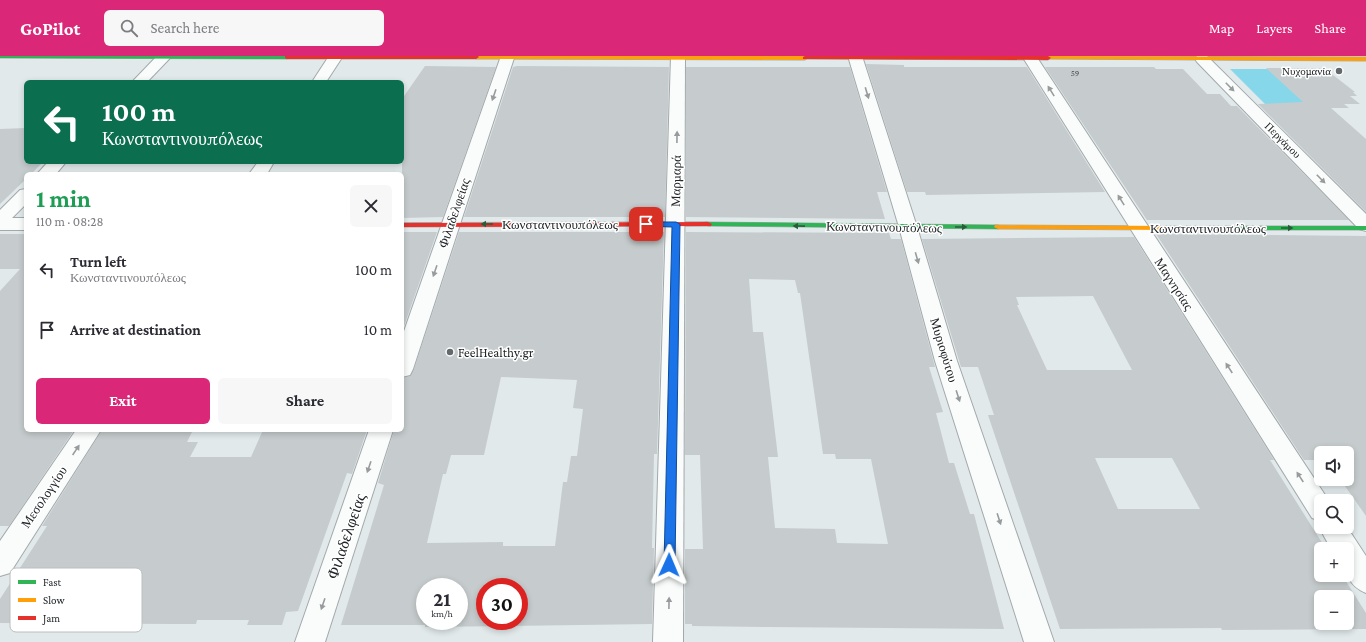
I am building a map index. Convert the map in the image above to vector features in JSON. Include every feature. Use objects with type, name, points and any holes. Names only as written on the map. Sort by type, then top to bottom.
[{"type":"street","points":[[0,56],[336,56],[507,58],[1201,57],[1366,59]]},
{"type":"street","points":[[141,80],[165,56]]},
{"type":"street","points":[[320,80],[336,56]]},
{"type":"street","name":"Μαρμαρά","points":[[668,642],[678,57]]},
{"type":"street","name":"Μυριοφύτου","points":[[855,57],[908,227],[946,361],[1039,642]]},
{"type":"street","name":"Μαγνησίας","points":[[1030,57],[1138,228],[1314,499]]},
{"type":"street","name":"Περγάμου","points":[[1201,57],[1366,226]]},
{"type":"street","name":"Φιλαδελφείας","points":[[404,363],[507,58]]},
{"type":"street","points":[[48,172],[56,164]]},
{"type":"street","points":[[0,220],[24,196]]},
{"type":"street","points":[[0,224],[24,224]]},
{"type":"street","name":"Κωνσταντινουπόλεως","points":[[404,225],[676,224],[1138,228],[1366,226]]},
{"type":"street","name":"Μεσολογγίου","points":[[0,564],[88,432]]},
{"type":"street","name":"Φιλαδελφείας","points":[[310,642],[380,432]]},
{"type":"street","points":[[1354,561],[1366,580]]},
{"type":"shaded area","points":[[1230,69],[1268,69],[1306,104],[1265,104]]},
{"type":"building","points":[[866,64],[904,65],[904,67],[1027,67],[1105,192],[926,195],[925,192],[907,192]]},
{"type":"building","points":[[425,66],[496,67],[443,217],[404,218],[404,172],[402,172],[402,164],[404,164],[404,96]]},
{"type":"building","points":[[513,67],[669,67],[665,217],[464,217]]},
{"type":"building","points":[[686,67],[850,67],[887,192],[877,192],[885,219],[686,217]]},
{"type":"building","points":[[1045,67],[1154,67],[1156,69],[1183,69],[1207,94],[1220,94],[1231,106],[1237,106],[1349,220],[1147,220]]},
{"type":"building","points":[[1266,68],[1324,68],[1355,92],[1353,92],[1357,96],[1350,96],[1360,104],[1344,104],[1349,108],[1331,108],[1366,139],[1366,212],[1258,104],[1303,102]]},
{"type":"building","points":[[24,128],[24,164],[41,164],[33,172],[24,172],[24,181],[0,204],[0,129]]},
{"type":"building","points":[[404,232],[437,232],[404,326]]},
{"type":"building","points":[[459,232],[664,232],[657,454],[654,454],[652,624],[528,626],[528,578],[476,578],[476,626],[468,626],[468,578],[416,578],[416,625],[341,625],[384,485],[378,483],[393,432],[404,432],[404,378],[410,376],[414,369]],"holes":[[[501,377],[577,380],[573,408],[583,409],[577,456],[571,456],[567,482],[563,482],[555,546],[503,546],[503,542],[427,543],[443,474],[446,474],[451,455],[484,455]]]},
{"type":"building","points":[[686,232],[889,233],[891,239],[901,239],[935,367],[929,367],[943,412],[936,413],[949,463],[954,463],[970,514],[974,514],[1004,629],[692,626],[692,624],[685,624],[685,549],[703,549],[700,455],[685,455]],"holes":[[[749,279],[795,280],[798,293],[800,293],[823,454],[835,454],[836,459],[871,459],[888,544],[837,543],[835,529],[775,528],[768,457],[778,457],[763,332],[753,332]]]},
{"type":"building","points":[[0,234],[24,234],[24,432],[73,432],[9,526],[0,526],[0,291],[20,269],[0,269]]},
{"type":"building","points":[[1156,234],[1366,236],[1366,516],[1354,499],[1354,494],[1351,494],[1345,486],[1354,486],[1354,446],[1314,446],[1314,460],[1304,460]]},
{"type":"building","points":[[1134,237],[1274,460],[1270,460],[1314,530],[1314,534],[1317,534],[1322,542],[1314,542],[1314,582],[1346,582],[1351,590],[1314,590],[1314,629],[1222,630],[1221,628],[1060,629],[988,415],[994,415],[978,367],[961,367],[922,239]],"holes":[[[1093,296],[1132,370],[1047,370],[1017,305],[1019,305],[1016,297]],[[1095,458],[1172,458],[1200,509],[1118,509]]]},
{"type":"building","points":[[101,432],[192,432],[187,442],[198,442],[190,457],[251,457],[262,432],[366,432],[352,474],[347,473],[298,611],[286,612],[282,625],[247,625],[249,620],[197,620],[196,624],[142,624],[142,568],[20,568],[47,526],[42,526]]},
{"type":"building","points":[[10,583],[10,623],[0,623],[0,599]]},
{"type":"building","points":[[1354,594],[1366,613],[1366,629],[1354,629]]},
{"type":"traffic: fast","points":[[0,56],[287,57]]},
{"type":"traffic: fast","points":[[708,224],[998,227]]},
{"type":"traffic: fast","points":[[1166,228],[1366,228]]},
{"type":"traffic: slow","points":[[476,57],[805,58]]},
{"type":"traffic: slow","points":[[1048,58],[1366,59]]},
{"type":"traffic: slow","points":[[998,227],[1166,228]]},
{"type":"traffic: jam","points":[[287,57],[476,57]]},
{"type":"traffic: jam","points":[[805,58],[1048,58]]},
{"type":"traffic: jam","points":[[404,225],[708,224]]},
{"type":"place","name":"Νυχομανία","points":[[1339,71]]},
{"type":"place","name":"FeelHealthy.gr","points":[[450,352]]},
{"type":"route","points":[[646,224],[676,224],[669,565]]}]
